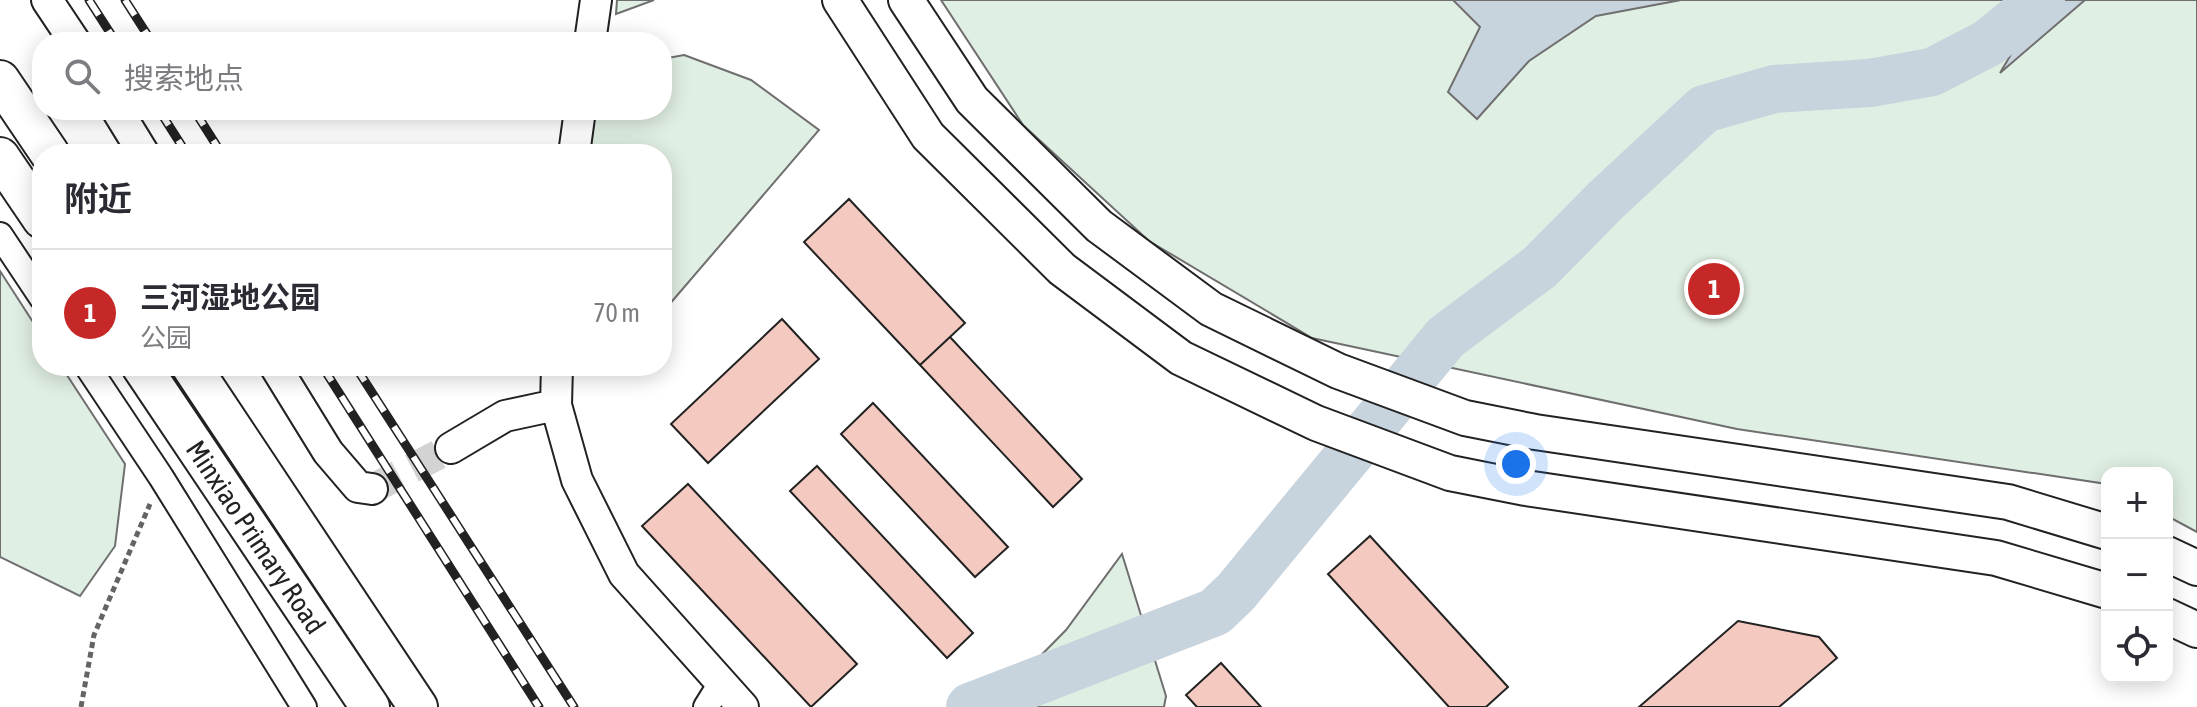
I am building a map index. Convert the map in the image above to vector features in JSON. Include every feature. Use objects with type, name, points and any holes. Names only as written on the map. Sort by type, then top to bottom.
[{"type":"main road","points":[[840,0],[928,136],[1062,269],[1181,358],[1316,423],[1450,473],[1540,490],[1996,558],[2101,589]]},
{"type":"main road","points":[[906,0],[972,100],[1099,226],[1211,309],[1338,371],[1465,418],[1535,432],[2008,502],[2101,530]]},
{"type":"main road","points":[[0,80],[43,144]]},
{"type":"main road","points":[[0,157],[32,204]]},
{"type":"main road","name":"Minxiao Primary Road","points":[[148,376],[370,707]]},
{"type":"main road","name":"Minxiao Primary Road","points":[[198,376],[418,707]]},
{"type":"main road","points":[[2173,557],[2197,568]]},
{"type":"main road","points":[[2173,619],[2197,630]]},
{"type":"street","points":[[47,0],[68,32]]},
{"type":"street","points":[[591,32],[596,0]]},
{"type":"street","points":[[123,120],[138,144]]},
{"type":"street","points":[[575,144],[579,120]]},
{"type":"street","points":[[0,235],[32,283]]},
{"type":"street","points":[[94,376],[161,477],[304,707]]},
{"type":"street","points":[[281,376],[328,452],[358,487],[372,489]]},
{"type":"street","points":[[557,376],[556,405],[577,480],[624,574],[714,695],[743,707]]},
{"type":"street","points":[[451,448],[505,416],[556,405]]},
{"type":"path","points":[[81,707],[94,635],[161,477]]},
{"type":"green space","points":[[617,0],[654,0],[616,14]]},
{"type":"green space","points":[[941,0],[2197,0],[2197,532],[2173,519],[2173,467],[2101,467],[2101,483],[1737,429],[1312,338],[1149,241],[1023,125]]},
{"type":"green space","points":[[684,55],[751,80],[819,130],[672,301],[672,144],[586,144],[589,120],[672,120],[672,57]]},
{"type":"green space","points":[[0,271],[32,321],[32,376],[68,376],[125,464],[115,546],[80,596],[0,557]]},
{"type":"green space","points":[[1122,554],[1166,696],[1164,707],[975,707],[995,702],[1066,630]]},
{"type":"shaded area","points":[[1453,0],[1681,0],[1596,16],[1529,61],[1477,119],[1448,92],[1480,27]]},
{"type":"shaded area","points":[[2043,0],[2085,0],[2000,73]]},
{"type":"building","points":[[849,199],[965,323],[920,365],[804,242]]},
{"type":"building","points":[[782,319],[819,359],[708,463],[671,424]]},
{"type":"building","points":[[950,337],[1082,479],[1053,507],[920,365]]},
{"type":"building","points":[[873,403],[1008,547],[975,577],[841,434]]},
{"type":"building","points":[[817,466],[973,633],[947,658],[790,491]]},
{"type":"building","points":[[688,484],[857,664],[811,707],[642,526]]},
{"type":"building","points":[[1370,536],[1508,687],[1486,707],[1449,707],[1328,574]]},
{"type":"building","points":[[1738,621],[1819,637],[1837,658],[1779,707],[1639,707]]},
{"type":"building","points":[[1221,663],[1261,707],[1197,707],[1186,695]]},
{"type":"waterway","points":[[970,707],[1215,612],[1236,592],[1446,337],[1540,267],[1605,201],[1704,109],[1774,89],[1870,83],[1932,72],[1988,43],[2041,0]]},
{"type":"tunnel","points":[[372,489],[451,448]]},
{"type":"railway","points":[[89,0],[110,32]]},
{"type":"railway","points":[[125,0],[146,32]]},
{"type":"railway","points":[[165,120],[181,144]]},
{"type":"railway","points":[[200,120],[216,144]]},
{"type":"railway","points":[[328,376],[539,707]]},
{"type":"railway","points":[[361,376],[574,707]]},
{"type":"place","name":"三河湿地公园","points":[[1714,289]]}]
